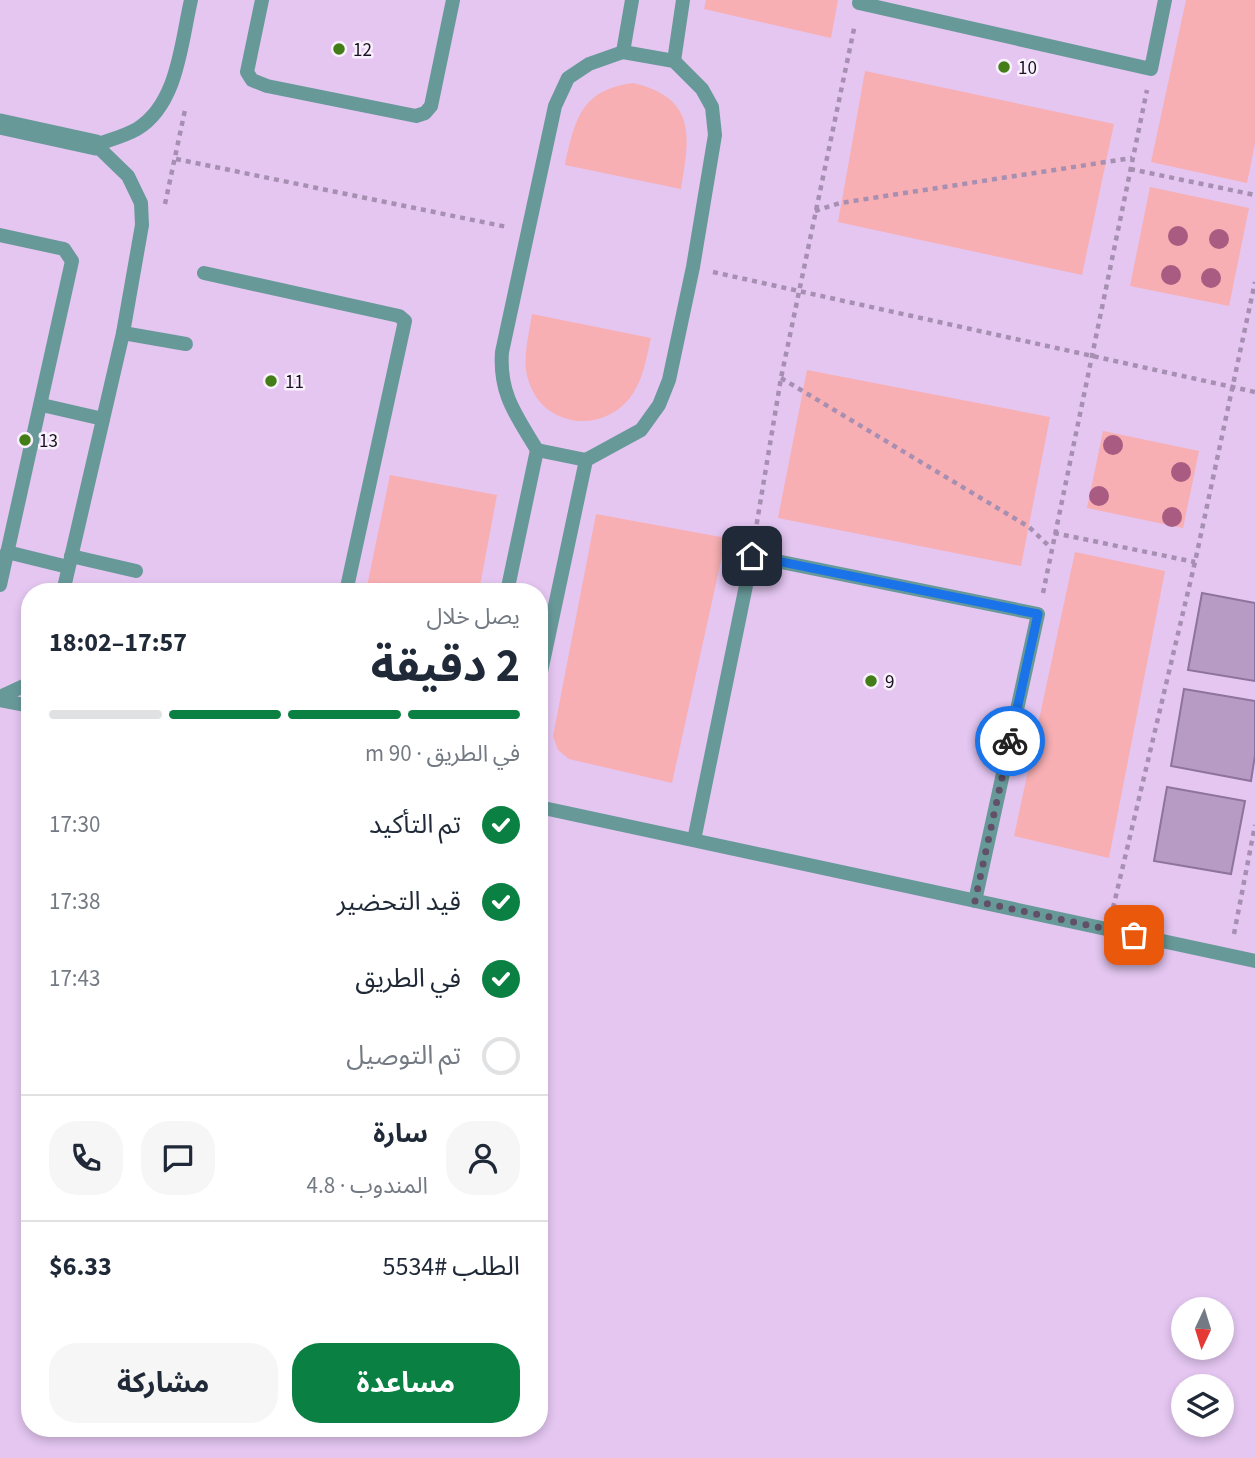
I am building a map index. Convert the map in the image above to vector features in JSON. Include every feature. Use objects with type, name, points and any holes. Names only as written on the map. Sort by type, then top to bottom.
[{"type":"street","points":[[0,124],[96,145]]},
{"type":"lane","points":[[65,583],[123,333],[142,225],[141,203],[128,176],[96,145],[136,129],[154,115],[169,93],[191,0]]},
{"type":"lane","points":[[261,0],[247,72],[252,80],[267,86],[416,116],[425,113],[431,106],[453,0]]},
{"type":"lane","points":[[623,52],[632,0]]},
{"type":"lane","points":[[674,61],[683,0]]},
{"type":"lane","points":[[860,1],[1151,69],[1165,0]]},
{"type":"lane","points":[[509,583],[537,450],[506,397],[500,376],[502,352],[555,106],[568,78],[589,64],[623,52],[674,61],[712,107],[715,135],[693,267],[669,380],[659,404],[641,430],[586,460],[537,450]]},
{"type":"lane","points":[[0,235],[64,249],[70,254],[71,268],[0,584]]},
{"type":"lane","points":[[204,273],[399,316],[405,321],[348,583]]},
{"type":"lane","points":[[123,333],[186,344]]},
{"type":"lane","points":[[42,405],[103,419]]},
{"type":"lane","points":[[548,639],[586,460]]},
{"type":"lane","points":[[7,552],[136,571]]},
{"type":"lane","points":[[694,840],[752,556],[1038,614],[975,901]]},
{"type":"lane","points":[[0,698],[21,688]]},
{"type":"lane","points":[[0,698],[21,704]]},
{"type":"lane","points":[[548,809],[1255,961]]},
{"type":"path","points":[[752,556],[781,378],[860,1]]},
{"type":"path","points":[[1038,614],[1151,69]]},
{"type":"path","points":[[163,217],[188,98]]},
{"type":"path","points":[[815,211],[853,201],[1132,158]]},
{"type":"path","points":[[176,159],[526,231]]},
{"type":"path","points":[[1130,169],[1255,195]]},
{"type":"path","points":[[693,267],[799,293],[1255,392]]},
{"type":"path","points":[[1110,930],[1115,899],[1195,562],[1255,282]]},
{"type":"path","points":[[781,378],[1029,527],[1052,548]]},
{"type":"path","points":[[1054,533],[1195,562]]},
{"type":"path","points":[[1230,956],[1255,825]]},
{"type":"shaded area","points":[[706,0],[838,0],[831,38],[704,9]]},
{"type":"shaded area","points":[[1186,0],[1255,0],[1255,144],[1247,183],[1151,162]]},
{"type":"shaded area","points":[[865,71],[1114,124],[1082,275],[838,222]]},
{"type":"shaded area","points":[[633,83],[654,90],[679,109],[687,137],[681,189],[565,165],[583,109],[602,92]]},
{"type":"shaded area","points":[[1150,187],[1249,208],[1229,306],[1130,286]]},
{"type":"shaded area","points":[[532,314],[651,338],[641,378],[629,399],[602,418],[587,421],[572,420],[545,407],[535,395],[526,371]]},
{"type":"shaded area","points":[[807,370],[1050,417],[1021,566],[778,518]]},
{"type":"shaded area","points":[[1103,431],[1199,451],[1183,528],[1087,508]]},
{"type":"shaded area","points":[[390,475],[497,495],[480,583],[368,583]]},
{"type":"shaded area","points":[[596,514],[726,538],[672,783],[569,759],[558,750],[553,736]]},
{"type":"shaded area","points":[[1075,552],[1165,571],[1109,858],[1014,836]]},
{"type":"building","points":[[1202,593],[1255,603],[1255,681],[1188,670]]},
{"type":"building","points":[[1184,689],[1255,701],[1255,755],[1251,781],[1171,766]]},
{"type":"building","points":[[1167,787],[1245,801],[1231,874],[1154,861]]},
{"type":"way so far","points":[[1010,741],[975,901],[1134,935]]},
{"type":"place","name":"12","points":[[339,49]]},
{"type":"place","name":"10","points":[[1004,67]]},
{"type":"place","name":"11","points":[[271,381]]},
{"type":"place","name":"13","points":[[25,440]]},
{"type":"place","name":"9","points":[[871,681]]},
{"type":"route","points":[[752,556],[1038,614],[1010,741]]}]
